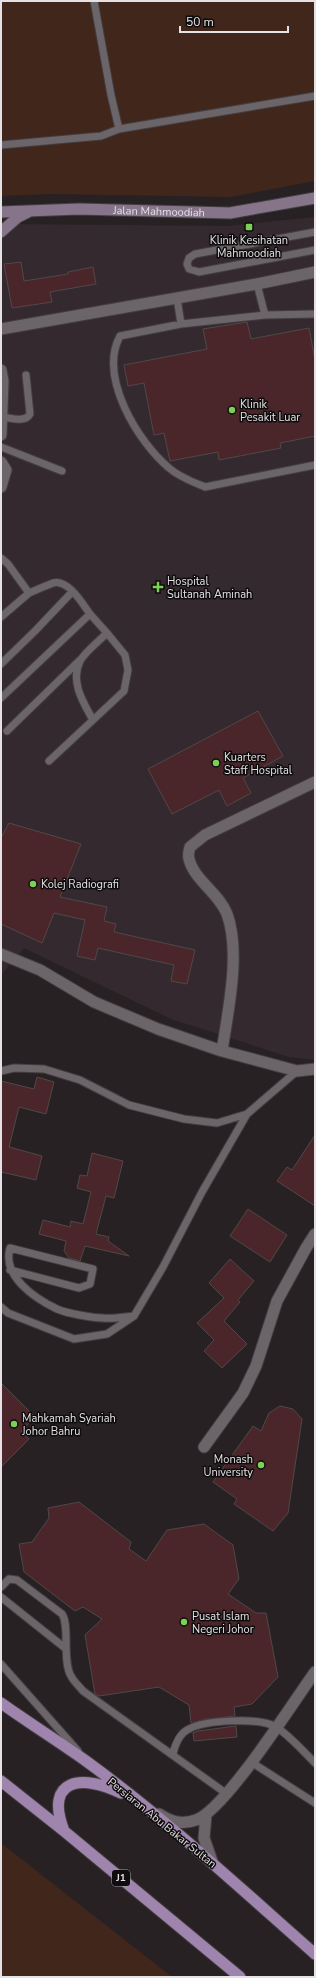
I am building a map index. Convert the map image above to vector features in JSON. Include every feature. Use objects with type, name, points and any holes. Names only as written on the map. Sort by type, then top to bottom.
[{"type":"main road","name":"Jalan Mahmoodiah","points":[[1,212],[79,209],[230,213],[315,198]]},
{"type":"main road","points":[[1,232],[18,217],[28,211]]},
{"type":"main road","name":"Persiaran Abu Bakar Sultan","points":[[1,1703],[86,1761],[136,1800],[213,1864],[315,1954]]},
{"type":"main road","name":"J1","points":[[1,1781],[64,1831],[240,1977]]},
{"type":"main road","points":[[64,1831],[58,1810],[58,1798],[65,1788],[76,1782],[99,1785],[113,1789],[136,1800]]},
{"type":"street","points":[[1,329],[257,284],[315,272]]},
{"type":"street","points":[[1,435],[2,376]]},
{"type":"street","points":[[1,462],[6,470],[1,488]]},
{"type":"street","points":[[222,1051],[230,999],[233,939],[227,913],[216,895],[194,870],[188,858],[190,847],[205,835],[315,782]]},
{"type":"street","points":[[1,954],[40,970],[94,1002],[158,1029],[222,1051],[297,1071],[315,1069]]},
{"type":"street","points":[[204,1447],[243,1393],[256,1366],[277,1301],[315,1234]]},
{"type":"street","points":[[136,1800],[166,1818],[176,1822],[185,1823],[206,1815],[227,1794],[252,1762],[315,1672]]},
{"type":"street","points":[[206,1815],[204,1838],[213,1864]]},
{"type":"lane","points":[[94,1],[111,96],[119,129]]},
{"type":"lane","points":[[1,145],[101,136],[119,129],[315,96]]},
{"type":"lane","points":[[315,232],[195,254],[189,258],[187,264],[189,269],[199,272],[315,250]]},
{"type":"lane","points":[[257,284],[265,314]]},
{"type":"lane","points":[[177,298],[181,324]]},
{"type":"lane","points":[[315,314],[265,314],[181,324],[120,336],[114,346],[114,370],[126,410],[139,435],[170,469],[188,480],[204,487],[315,466]]},
{"type":"lane","points":[[2,417],[23,420],[28,418],[30,414],[26,375]]},
{"type":"lane","points":[[1,447],[62,471]]},
{"type":"lane","points":[[1,558],[8,564],[29,593]]},
{"type":"lane","points":[[1,617],[29,593],[54,583],[62,583],[72,592],[125,655],[128,670],[124,691],[49,761]]},
{"type":"lane","points":[[1,664],[72,592]]},
{"type":"lane","points":[[1,698],[90,614]]},
{"type":"lane","points":[[7,731],[107,633]]},
{"type":"lane","points":[[80,660],[77,677],[78,693],[93,720]]},
{"type":"lane","points":[[1,1070],[14,1068],[44,1070],[80,1080],[129,1105],[184,1119],[217,1123],[247,1114]]},
{"type":"lane","points":[[1,1307],[8,1313],[74,1339],[107,1334],[134,1316],[163,1268],[202,1192],[247,1114],[297,1071]]},
{"type":"lane","points":[[10,1270],[79,1288],[90,1284],[93,1269],[10,1248],[7,1257],[10,1270],[26,1289],[58,1309],[102,1318],[134,1316]]},
{"type":"lane","points":[[1,1587],[9,1579],[17,1580],[62,1614],[64,1619],[65,1648],[70,1676],[84,1691],[227,1794]]},
{"type":"lane","points":[[1,1597],[65,1648]]},
{"type":"lane","points":[[1,1664],[51,1719],[86,1761]]},
{"type":"lane","points":[[173,1754],[176,1743],[184,1733],[188,1729],[201,1724],[218,1721],[259,1722],[276,1727],[315,1763]]},
{"type":"lane","points":[[252,1762],[315,1803]]},
{"type":"shaded area","points":[[1,1],[315,1],[315,181],[231,197],[50,194],[1,196]]},
{"type":"shaded area","name":"Hospital Sultanah Aminah","points":[[315,217],[315,1060],[289,1057],[171,1019],[24,948],[1,975],[1,224],[228,226]]},
{"type":"shaded area","points":[[1,1843],[172,1977],[1,1977]]},
{"type":"building","points":[[21,262],[24,281],[68,274],[68,272],[93,267],[96,284],[50,292],[52,302],[12,308],[4,264]]},
{"type":"building","name":"Klinik Pesakit Luar","points":[[247,322],[251,339],[309,328],[315,360],[315,436],[280,443],[281,448],[219,460],[218,452],[170,461],[164,433],[154,435],[144,383],[128,386],[124,365],[207,349],[203,329]]},
{"type":"building","name":"Kuarters Staff Hospital","points":[[258,711],[283,756],[243,778],[251,793],[227,806],[219,790],[172,814],[148,769]]},
{"type":"building","name":"Kolej Radiografi","points":[[9,823],[81,844],[60,897],[107,907],[104,921],[116,924],[114,932],[195,950],[187,984],[171,981],[174,965],[98,948],[95,960],[77,956],[85,920],[54,913],[42,943],[1,924],[1,838]]},
{"type":"building","points":[[37,1077],[54,1082],[46,1114],[19,1107],[9,1147],[42,1156],[36,1180],[1,1172],[1,1081],[34,1089]]},
{"type":"building","points":[[315,1135],[315,1206],[277,1181],[287,1167],[292,1170]]},
{"type":"building","points":[[92,1153],[123,1161],[114,1198],[106,1196],[96,1234],[109,1237],[108,1241],[129,1256],[85,1246],[80,1261],[69,1258],[64,1251],[66,1241],[39,1234],[43,1220],[70,1227],[71,1221],[83,1224],[91,1192],[77,1188],[80,1175],[87,1176]]},
{"type":"building","points":[[248,1209],[287,1235],[270,1262],[230,1236]]},
{"type":"building","points":[[230,1259],[254,1281],[238,1300],[240,1302],[224,1321],[247,1344],[222,1368],[204,1351],[214,1340],[197,1323],[224,1298],[209,1283]]},
{"type":"building","name":"Mahkamah Syariah Johor Bahru","points":[[1,1383],[35,1417],[21,1431],[29,1439],[1,1467]]},
{"type":"building","name":"Monash University","points":[[280,1406],[293,1409],[302,1419],[288,1513],[273,1531],[234,1504],[237,1499],[213,1482],[253,1426],[261,1431],[269,1413]]},
{"type":"building","name":"Pusat Islam Negeri Johor","points":[[79,1502],[131,1542],[129,1549],[146,1561],[167,1530],[204,1524],[233,1545],[239,1579],[228,1594],[256,1613],[266,1613],[278,1677],[252,1704],[234,1707],[235,1716],[206,1719],[191,1723],[189,1705],[159,1687],[99,1696],[95,1694],[85,1635],[102,1619],[83,1607],[75,1611],[24,1572],[19,1544],[32,1542],[49,1518],[48,1508]]},
{"type":"building","points":[[236,1726],[237,1737],[194,1741],[193,1733],[198,1731]]},
{"type":"place","name":"Klinik Kesihatan Mahmoodiah","points":[[249,227]]},
{"type":"place","name":"Klinik Pesakit Luar","points":[[232,410]]},
{"type":"place","name":"Hospital Sultanah Aminah","points":[[158,587]]},
{"type":"place","name":"Kuarters Staff Hospital","points":[[216,763]]},
{"type":"place","name":"Kolej Radiografi","points":[[33,884]]},
{"type":"place","name":"Mahkamah Syariah Johor Bahru","points":[[14,1424]]},
{"type":"place","name":"Monash University","points":[[261,1465]]},
{"type":"place","name":"Pusat Islam Negeri Johor","points":[[184,1622]]}]
